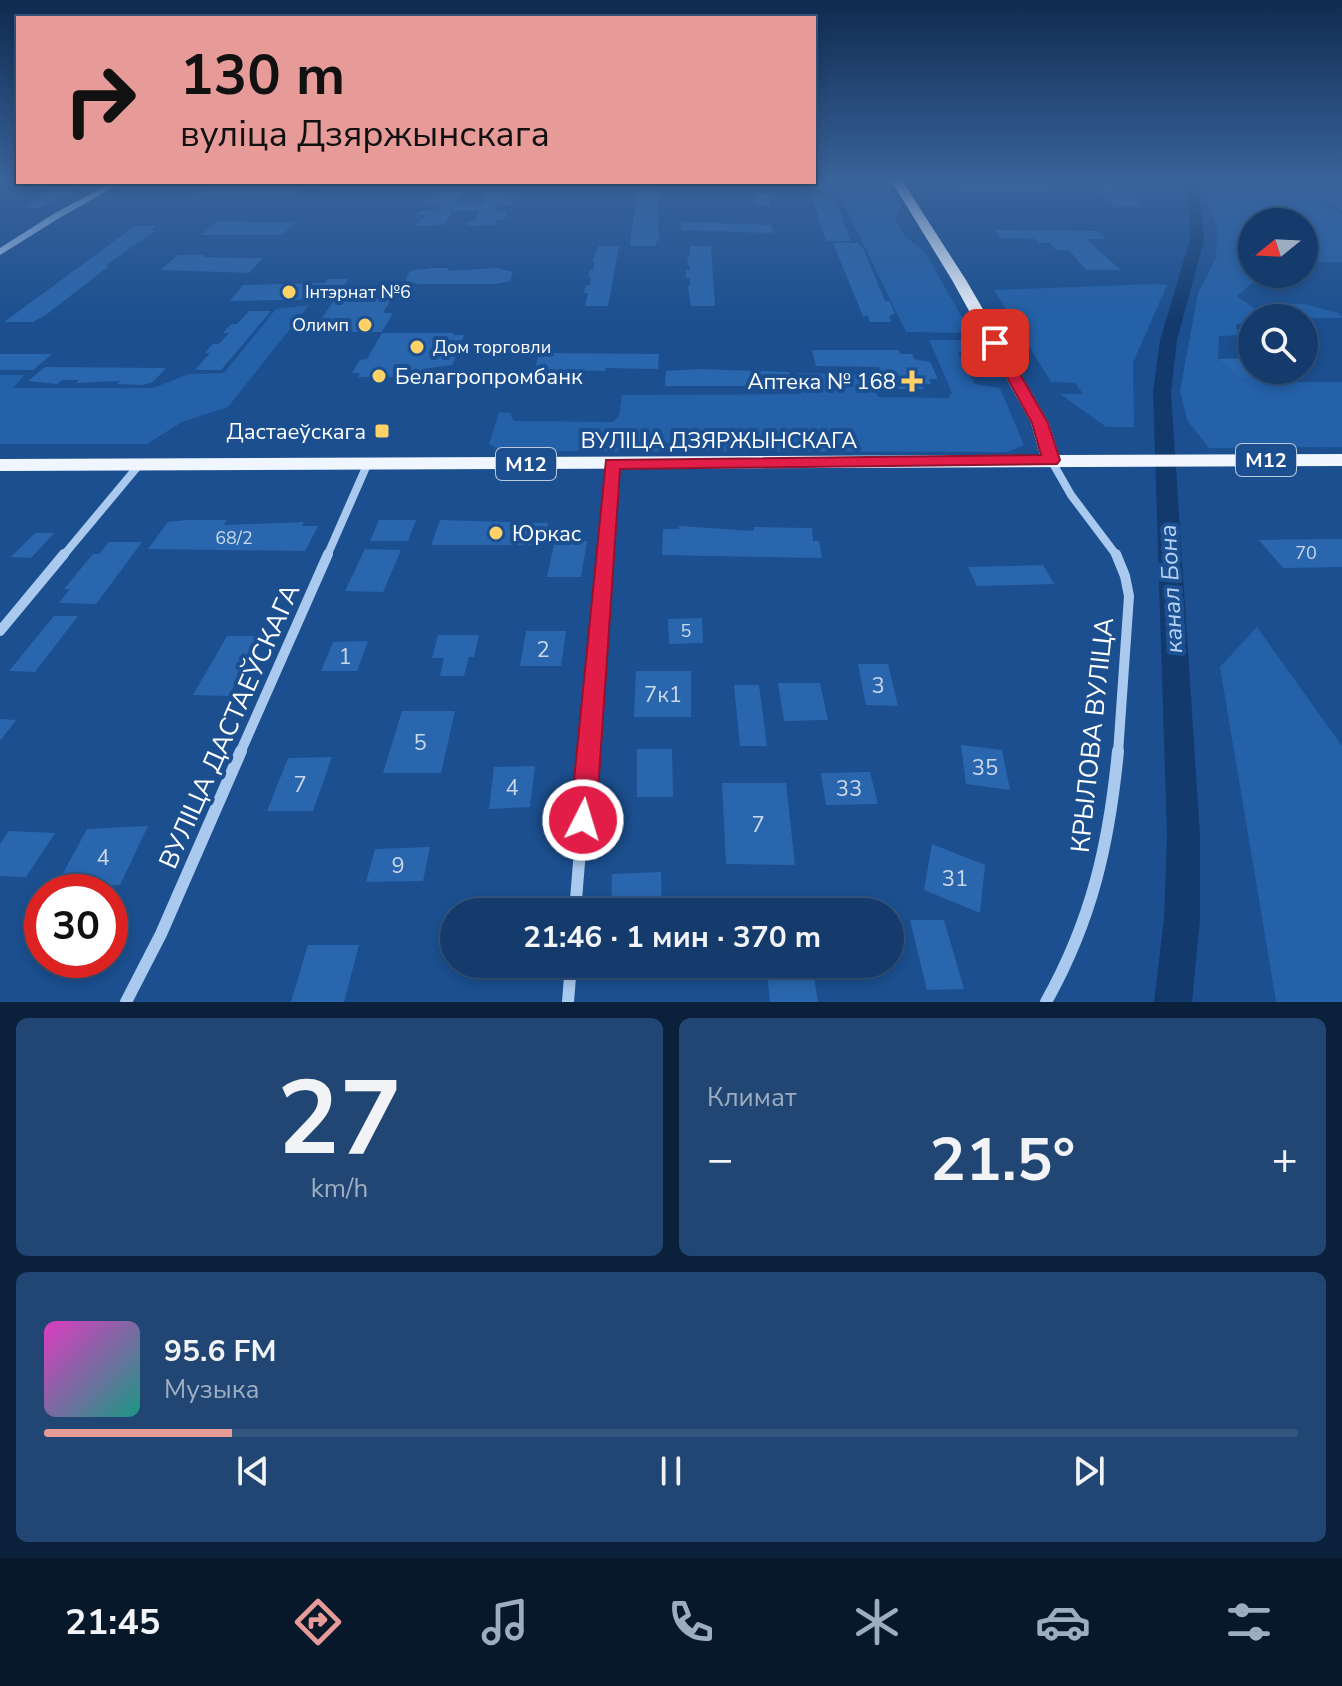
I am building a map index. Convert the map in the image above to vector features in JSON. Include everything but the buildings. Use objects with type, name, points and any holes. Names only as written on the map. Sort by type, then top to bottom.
[{"type":"main road","points":[[927,229],[1040,423],[1051,460]]},
{"type":"main road","name":"ВУЛІЦА ДЗЯРЖЫНСКАГА","points":[[0,465],[1342,460]]},
{"type":"street","points":[[0,252],[36,229]]},
{"type":"street","name":"КРЫЛОВА ВУЛІЦА","points":[[1046,1002],[1061,978],[1092,903],[1110,828],[1129,596],[1127,577],[1119,555],[1103,531],[1061,483],[1051,460]]},
{"type":"street","points":[[576,898],[612,464]]},
{"type":"street","points":[[0,631],[139,465]]},
{"type":"street","name":"ВУЛІЦА ДАСТАЕЎСКАГА","points":[[126,1002],[161,934],[367,465]]},
{"type":"street","points":[[568,1002],[570,978]]},
{"type":"shaded area","points":[[856,229],[901,229],[925,252],[968,328],[965,333],[906,332]]},
{"type":"shaded area","points":[[1217,229],[1238,229],[1238,288],[1246,288],[1237,296],[1248,304],[1238,304],[1238,335],[1219,336],[1218,359],[1238,376],[1238,384],[1342,382],[1342,447],[1209,448],[1187,420],[1180,391],[1198,293],[1216,258]]},
{"type":"shaded area","points":[[1318,229],[1342,229],[1342,262],[1318,262]]},
{"type":"shaded area","points":[[1167,285],[1133,363],[1134,427],[1106,427],[1060,394],[1083,394],[1075,383],[1051,382],[994,290]]},
{"type":"shaded area","points":[[309,305],[228,407],[182,422],[147,444],[0,444],[0,375],[25,375],[13,388],[153,388],[189,374],[224,373],[276,309]]},
{"type":"shaded area","points":[[1318,308],[1339,313],[1342,318],[1318,318]]},
{"type":"shaded area","points":[[929,340],[966,340],[977,345],[958,353],[975,384],[1000,388],[1024,445],[1007,452],[502,451],[489,444],[499,412],[510,413],[514,421],[613,422],[619,416],[622,395],[800,394],[797,373],[868,374],[878,397],[948,398],[952,393]]},
{"type":"shaded area","points":[[1257,627],[1342,746],[1342,1002],[1276,1002],[1220,667]]},
{"type":"waterway","name":"канал Бона","points":[[1173,1002],[1182,919],[1184,835],[1162,392],[1169,340],[1194,256],[1197,229]]},
{"type":"place","name":"Інтэрнат №6","points":[[289,292]]},
{"type":"place","name":"Олимп","points":[[365,325]]},
{"type":"place","name":"Дом торговли","points":[[417,347]]},
{"type":"place","name":"Белагропромбанк","points":[[379,376]]},
{"type":"place","name":"Аптека № 168","points":[[912,381]]},
{"type":"place","name":"Дастаеўскага","points":[[382,431]]},
{"type":"place","name":"Юркас","points":[[496,533]]},
{"type":"route","points":[[583,820],[612,464],[1051,460],[1040,423],[995,343]]}]
